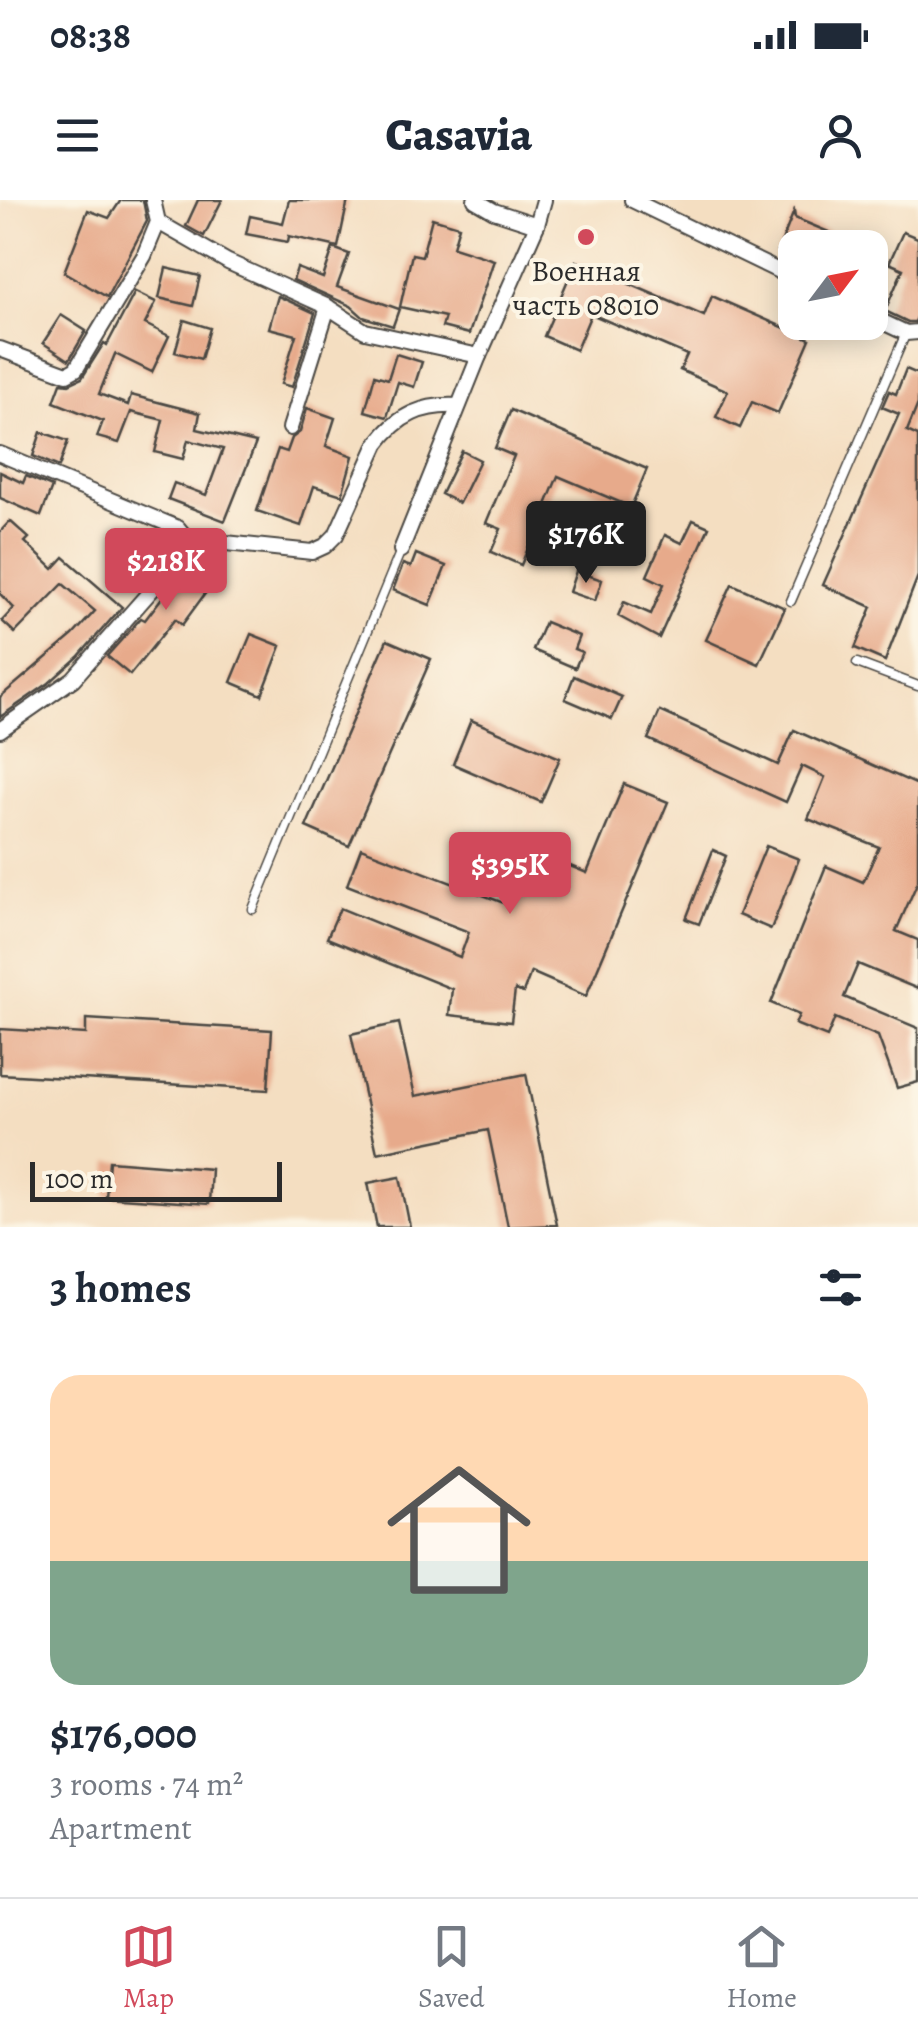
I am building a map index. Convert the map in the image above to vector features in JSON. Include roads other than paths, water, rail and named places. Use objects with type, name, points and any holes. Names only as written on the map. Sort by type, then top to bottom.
[{"type":"street","points":[[0,349],[68,374],[76,369],[144,256],[158,222],[154,200]]},
{"type":"street","points":[[475,200],[537,224]]},
{"type":"street","points":[[400,550],[544,200]]},
{"type":"street","points":[[632,200],[778,272]]},
{"type":"street","points":[[158,222],[228,262],[328,308],[365,330],[478,356]]},
{"type":"street","points":[[290,428],[328,308]]},
{"type":"street","points":[[888,323],[912,333]]},
{"type":"street","points":[[0,454],[178,528],[187,538],[312,552],[336,535],[386,432],[420,408],[458,406]]},
{"type":"street","points":[[0,730],[73,678],[186,551],[187,538]]},
{"type":"lane","points":[[791,600],[912,333]]},
{"type":"lane","points":[[253,909],[400,550]]},
{"type":"lane","points":[[857,663],[918,686]]},
{"type":"place","name":"Военная часть 08010","points":[[586,237]]}]
